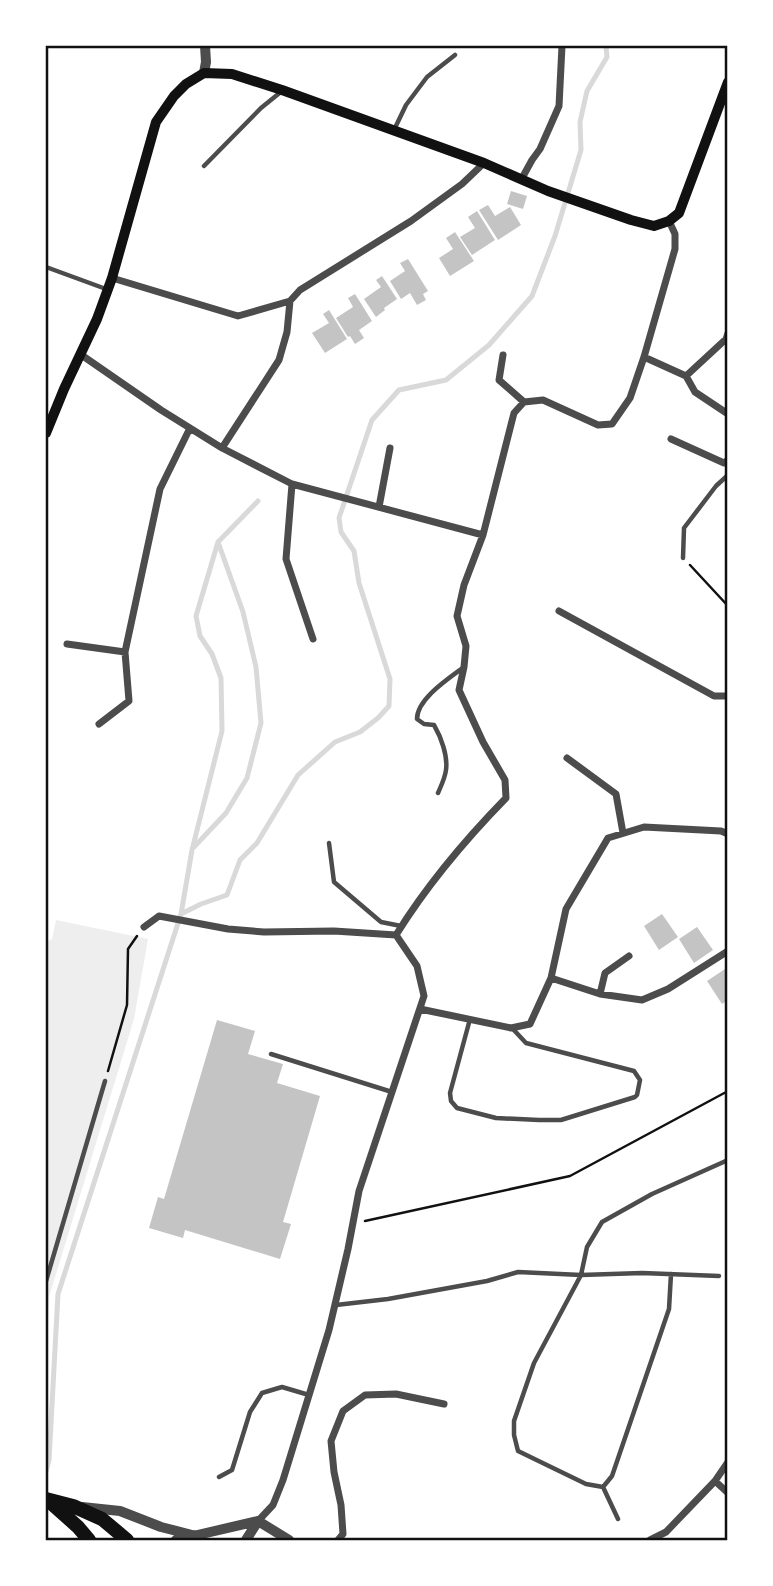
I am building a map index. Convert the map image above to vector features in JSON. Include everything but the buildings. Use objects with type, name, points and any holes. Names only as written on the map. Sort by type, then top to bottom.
[{"type":"highway","points":[[52,1502],[74,1506],[102,1519],[127,1541]]},
{"type":"highway","points":[[52,1502],[89,1541]]},
{"type":"main road","points":[[46,433],[97,319],[112,278],[156,122],[174,96],[186,84],[204,73],[232,74],[282,90],[484,163],[548,191],[654,226],[669,221],[679,213],[727,82]]},
{"type":"street","points":[[204,73],[205,46]]},
{"type":"street","points":[[521,180],[540,149],[559,106],[562,46]]},
{"type":"street","points":[[112,278],[238,316],[289,301],[300,290],[411,221],[463,184],[484,163]]},
{"type":"street","points":[[396,936],[438,874],[506,798],[506,780],[459,690],[466,646],[457,617],[464,585],[483,535],[514,413],[524,402],[543,400],[598,425],[612,424],[630,398],[675,249],[676,234],[669,221]]},
{"type":"street","points":[[222,448],[279,360],[287,332],[289,301]]},
{"type":"street","points":[[686,376],[726,339],[727,333]]},
{"type":"street","points":[[80,354],[222,448],[292,484],[483,535]]},
{"type":"street","points":[[503,355],[499,380],[524,402]]},
{"type":"street","points":[[644,357],[686,376],[695,392],[727,414]]},
{"type":"street","points":[[99,724],[129,701],[125,652],[160,489],[191,428]]},
{"type":"street","points":[[671,439],[724,463],[727,460]]},
{"type":"street","points":[[379,507],[390,448]]},
{"type":"street","points":[[292,484],[286,559],[313,639]]},
{"type":"street","points":[[559,611],[715,696],[727,696]]},
{"type":"street","points":[[67,644],[125,652]]},
{"type":"street","points":[[567,758],[616,794],[623,833]]},
{"type":"street","points":[[420,1009],[511,1028],[530,1024],[551,978],[566,909],[608,838],[645,827],[721,831],[727,834]]},
{"type":"street","points":[[144,927],[159,916],[240,930],[334,931],[396,936]]},
{"type":"street","points":[[246,1541],[273,1504],[283,1480],[335,1305],[359,1191],[424,996],[417,966],[396,936]]},
{"type":"street","points":[[551,978],[600,994],[642,1000],[668,989],[727,951]]},
{"type":"street","points":[[600,994],[605,973],[629,956]]},
{"type":"street","points":[[338,1541],[343,1534],[341,1505],[331,1441],[343,1411],[365,1395],[396,1394],[444,1404]]},
{"type":"street","points":[[650,1541],[666,1532],[715,1481],[727,1462]]},
{"type":"street","points":[[715,1481],[727,1493]]},
{"type":"street","points":[[74,1506],[120,1511],[161,1527],[196,1536]]},
{"type":"street","points":[[176,1541],[258,1521],[289,1541]]},
{"type":"lane","points":[[394,131],[406,105],[427,78],[456,55]]},
{"type":"lane","points":[[204,166],[282,90]]},
{"type":"lane","points":[[46,267],[107,290]]},
{"type":"lane","points":[[683,558],[684,528],[727,475]]},
{"type":"lane","points":[[438,793],[446,772],[439,734],[434,725],[424,724],[417,719],[417,713],[421,704],[464,667]]},
{"type":"lane","points":[[329,843],[334,882],[381,922],[402,926]]},
{"type":"lane","points":[[470,1019],[450,1093],[451,1101],[457,1108],[496,1118],[561,1120],[637,1095],[640,1080],[634,1071],[526,1043],[511,1028]]},
{"type":"lane","points":[[271,1054],[392,1092]]},
{"type":"lane","points":[[46,1281],[105,1081]]},
{"type":"lane","points":[[603,1487],[586,1484],[518,1451],[514,1421],[534,1363],[581,1275],[587,1247],[602,1222],[652,1194],[727,1160]]},
{"type":"lane","points":[[335,1305],[388,1299],[487,1281],[518,1272],[719,1276]]},
{"type":"lane","points":[[603,1487],[612,1476],[669,1309],[671,1274]]},
{"type":"lane","points":[[219,1477],[232,1470],[250,1412],[262,1393],[282,1387],[310,1395]]},
{"type":"lane","points":[[603,1487],[618,1519]]},
{"type":"path","points":[[683,558],[727,606]]},
{"type":"path","points":[[105,1081],[127,1005],[128,949],[144,927]]},
{"type":"path","points":[[353,1223],[570,1176],[727,1091]]},
{"type":"shaded area","points":[[56,920],[148,939],[134,1019],[49,1297],[46,1376],[46,942],[52,939]]},
{"type":"waterway","points":[[181,914],[227,895],[240,860],[257,843],[298,775],[335,742],[360,732],[389,706],[390,679],[359,583],[354,551],[341,532],[339,518],[372,420],[399,390],[446,380],[489,345],[532,296],[555,236],[581,150],[580,122],[587,91],[607,57],[606,46]]},
{"type":"waterway","points":[[194,847],[226,813],[247,778],[261,723],[256,667],[243,612],[218,542],[258,501]]},
{"type":"waterway","points":[[46,1471],[49,1460],[58,1294],[181,914],[192,850],[222,731],[221,678],[212,654],[200,636],[196,616],[218,542]]}]
